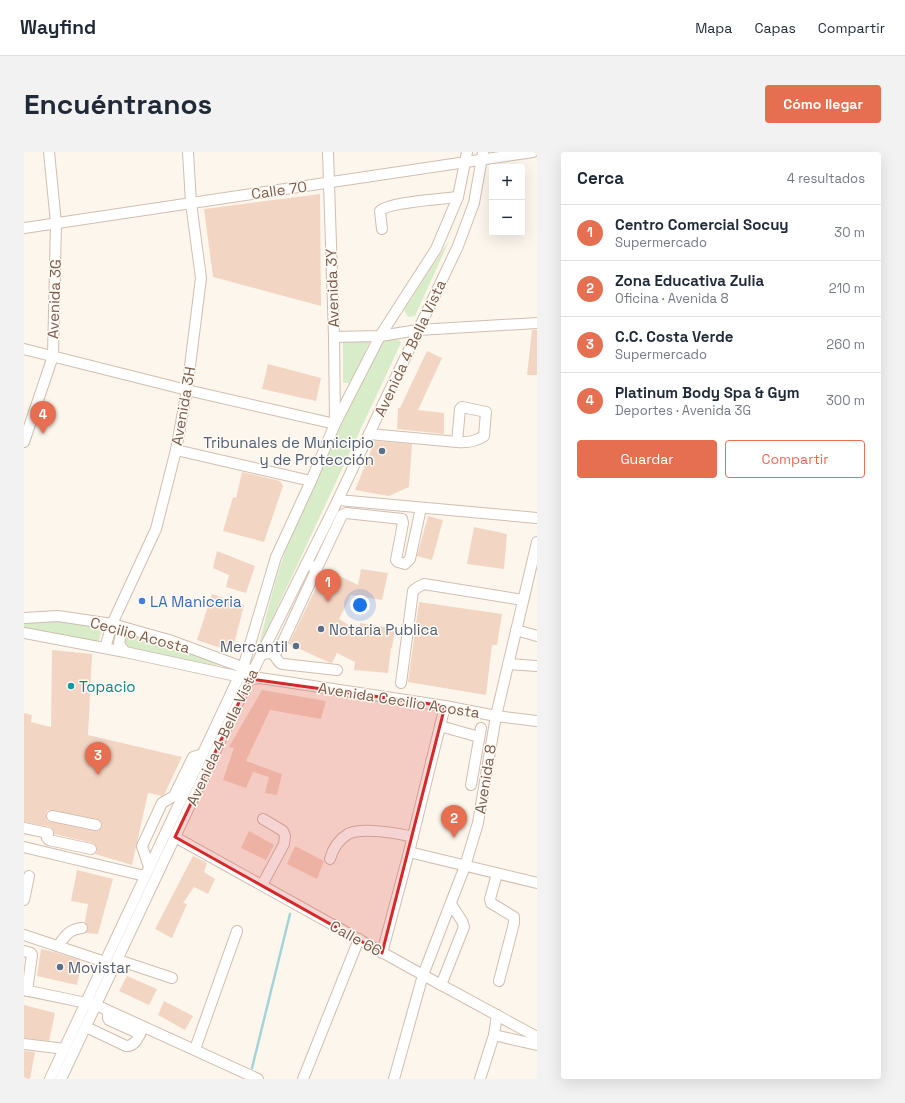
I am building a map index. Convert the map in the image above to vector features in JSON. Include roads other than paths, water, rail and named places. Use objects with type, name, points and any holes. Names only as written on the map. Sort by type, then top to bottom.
[{"type":"street","name":"Avenida 3G","points":[[24,442],[53,356],[56,223],[49,152]]},
{"type":"street","name":"Avenida 3H","points":[[106,648],[112,624],[156,529],[176,450],[187,390],[201,278],[191,203],[188,152]]},
{"type":"street","name":"Avenida 3Y","points":[[328,152],[334,337],[335,424]]},
{"type":"street","name":"Avenida 4 Bella Vista","points":[[50,1079],[65,1049],[118,960],[249,675],[276,557],[335,424],[380,336],[436,250],[458,197],[467,152]]},
{"type":"street","name":"Calle 70","points":[[24,228],[465,162],[482,156],[533,152]]},
{"type":"street","name":"Avenida 4 Bella Vista","points":[[61,1079],[86,1028],[91,1004],[105,962],[203,754],[261,655],[338,500],[458,246],[474,203],[482,156]]},
{"type":"street","points":[[382,229],[380,211],[383,208],[399,204],[458,197]]},
{"type":"street","points":[[334,337],[380,336],[418,330],[537,323]]},
{"type":"street","points":[[24,349],[187,390],[335,424]]},
{"type":"street","points":[[369,434],[457,442]]},
{"type":"street","points":[[176,450],[311,481]]},
{"type":"street","points":[[338,500],[537,518]]},
{"type":"street","points":[[261,655],[277,652],[280,648],[342,515],[346,513],[402,519],[403,522],[396,560],[400,564],[403,564],[407,563],[410,559],[421,508]]},
{"type":"street","name":"Avenida 8","points":[[394,1079],[423,976],[465,866],[478,823],[496,716],[537,542]]},
{"type":"street","points":[[306,564],[317,568]]},
{"type":"street","points":[[401,683],[412,591],[424,584],[523,600]]},
{"type":"street","name":"Cecilio Acosta","points":[[24,618],[58,616],[112,624],[169,640],[249,675]]},
{"type":"street","points":[[124,652],[119,644],[120,637],[123,632],[129,629]]},
{"type":"street","points":[[516,630],[537,636]]},
{"type":"street","name":"Cecilio Acosta","points":[[24,633],[249,675]]},
{"type":"street","points":[[272,653],[280,663],[283,664],[337,670]]},
{"type":"street","points":[[508,664],[537,666]]},
{"type":"street","name":"Avenida Cecilio Acosta","points":[[249,675],[445,706],[496,716],[537,721]]},
{"type":"street","points":[[382,953],[413,837],[445,706]]},
{"type":"street","points":[[440,726],[480,733],[471,785]]},
{"type":"street","points":[[24,847],[147,872],[142,846],[151,826],[162,803],[174,796],[193,757],[203,754]]},
{"type":"street","points":[[475,760],[488,762]]},
{"type":"street","points":[[52,816],[96,825]]},
{"type":"street","points":[[262,885],[284,844],[285,836],[283,831],[263,819]]},
{"type":"street","points":[[24,828],[48,833],[47,838],[49,840],[91,849]]},
{"type":"street","points":[[330,859],[336,844],[350,833],[392,832],[413,837]]},
{"type":"street","name":"Calle 66","points":[[175,837],[423,976],[537,1037]]},
{"type":"street","points":[[409,852],[537,883]]},
{"type":"street","points":[[497,874],[490,899],[491,903],[514,917],[514,923],[499,981]]},
{"type":"street","points":[[24,900],[29,876]]},
{"type":"street","points":[[441,985],[464,927],[462,921],[451,904]]},
{"type":"street","points":[[58,946],[66,934],[75,929],[82,928]]},
{"type":"street","points":[[195,1049],[237,931]]},
{"type":"street","points":[[24,935],[105,962]]},
{"type":"street","points":[[303,1079],[359,940]]},
{"type":"street","points":[[24,951],[31,953],[32,955],[25,990],[91,1004],[108,1011],[142,1030],[195,1049],[258,1079]]},
{"type":"street","points":[[118,960],[172,978]]},
{"type":"street","points":[[480,1079],[494,1035],[496,1015]]},
{"type":"street","points":[[86,1028],[131,1047],[135,1044],[142,1030]]},
{"type":"street","points":[[494,1035],[537,1045]]},
{"type":"street","points":[[24,1044],[65,1049]]},
{"type":"waterway","points":[[252,1068],[290,914]]},
{"type":"place","name":"Platinum Body Spa & Gym","points":[[43,434]]},
{"type":"place","name":"Tribunales de Municipio y de Protección","points":[[382,451]]},
{"type":"place","name":"LA Maniceria","points":[[142,601]]},
{"type":"place","name":"Centro Comercial Socuy","points":[[328,602]]},
{"type":"place","name":"Notaria Publica","points":[[321,629]]},
{"type":"place","name":"Mercantil","points":[[296,646]]},
{"type":"place","name":"Topacio","points":[[71,686]]},
{"type":"place","name":"C.C. Costa Verde","points":[[98,775]]},
{"type":"place","name":"Zona Educativa Zulia","points":[[454,838]]},
{"type":"place","name":"Movistar","points":[[60,967]]}]
